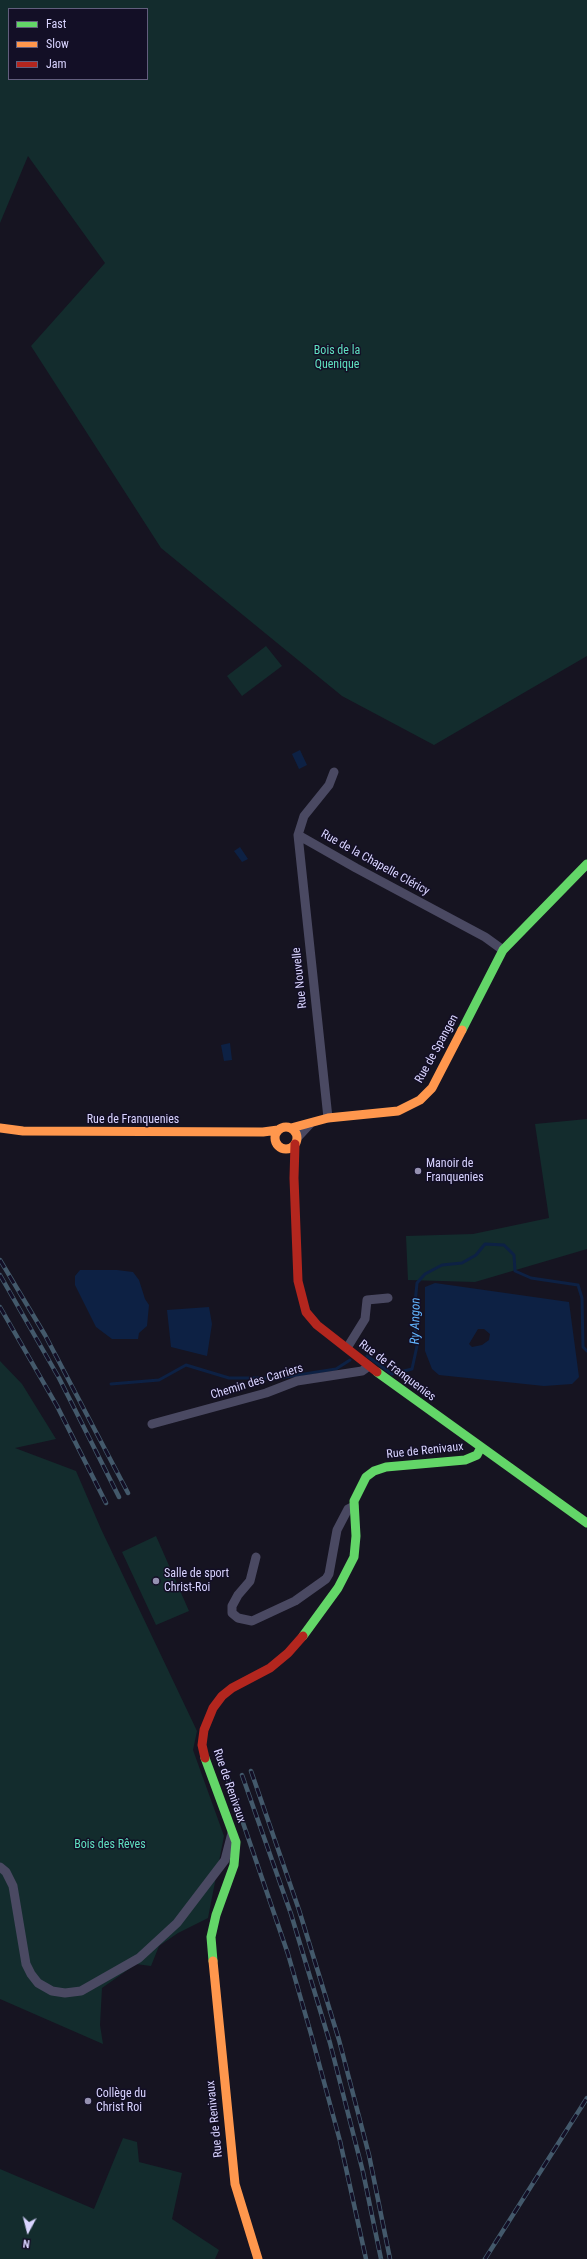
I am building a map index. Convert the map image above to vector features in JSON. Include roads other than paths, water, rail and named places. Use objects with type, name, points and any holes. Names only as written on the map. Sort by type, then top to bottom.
[{"type":"street","points":[[298,835],[304,816],[329,785],[334,772]]},
{"type":"street","name":"Rue de la Chapelle Cléricy","points":[[298,835],[485,937],[503,950]]},
{"type":"street","name":"Rue Nouvelle","points":[[298,835],[328,1118]]},
{"type":"street","name":"Rue de Spangen","points":[[292,1128],[328,1118],[398,1111],[420,1100],[432,1088],[503,950],[587,864]]},
{"type":"street","name":"Rue de Spangen","points":[[296,1140],[310,1124]]},
{"type":"street","points":[[263,1132],[279,1145],[291,1148],[296,1140],[292,1128],[286,1126],[278,1130],[279,1145]]},
{"type":"street","name":"Rue de Franquenies","points":[[1,1129],[31,1132],[263,1132],[278,1130]]},
{"type":"street","name":"Rue de Franquenies","points":[[296,1140],[294,1178],[301,1297],[306,1312],[317,1325],[369,1366],[587,1524]]},
{"type":"street","name":"Rue de Franquenies","points":[[279,1145],[294,1178]]},
{"type":"street","points":[[347,1348],[365,1320],[367,1300],[388,1298]]},
{"type":"street","name":"Chemin des Carriers","points":[[152,1424],[266,1393],[297,1381],[362,1371],[369,1366]]},
{"type":"street","name":"Rue de Renivaux","points":[[258,2259],[235,2184],[212,1951],[212,1937],[216,1915],[234,1865],[236,1842],[204,1754],[202,1739],[206,1722],[213,1708],[222,1696],[232,1688],[270,1668],[288,1653],[325,1608],[347,1573],[354,1557],[356,1536],[354,1506],[363,1481],[379,1469],[393,1465],[466,1460],[477,1455],[481,1447]]},
{"type":"street","points":[[256,1557],[250,1581],[238,1595],[232,1606],[232,1613],[238,1618],[252,1621],[295,1601],[326,1579],[329,1574],[339,1525],[348,1509],[354,1506]]},
{"type":"street","points":[[0,1867],[9,1878],[15,1892],[26,1964],[31,1974],[38,1983],[52,1991],[65,1993],[81,1991],[139,1958],[177,1923],[225,1860],[232,1832]]},
{"type":"water","points":[[300,750],[307,765],[299,769],[292,754]]},
{"type":"water","points":[[240,847],[248,859],[242,862],[234,851]]},
{"type":"water","points":[[230,1043],[232,1060],[224,1061],[221,1045]]},
{"type":"water","points":[[80,1270],[117,1270],[133,1272],[139,1280],[145,1299],[149,1305],[147,1326],[139,1333],[138,1339],[112,1339],[96,1327],[75,1285],[75,1276]]},
{"type":"water","points":[[435,1283],[569,1302],[579,1377],[572,1384],[544,1386],[439,1375],[432,1369],[425,1351],[425,1287]],"holes":[[[478,1329],[484,1329],[490,1334],[489,1340],[482,1345],[472,1347],[469,1344]]]},
{"type":"water","points":[[209,1307],[212,1324],[207,1356],[171,1347],[167,1310]]},
{"type":"waterway","name":"Ry Angon","points":[[367,1356],[392,1374],[412,1369],[417,1346],[414,1314],[417,1283],[425,1274],[442,1265],[462,1263],[476,1255],[485,1244],[504,1245],[514,1255],[515,1271],[531,1278],[578,1285],[582,1298],[583,1347],[587,1351]]},
{"type":"waterway","name":"Ry Angon","points":[[111,1384],[159,1380],[186,1365],[229,1378],[279,1378],[336,1369],[350,1360]]},
{"type":"railway","points":[[0,1260],[45,1335],[128,1493]]},
{"type":"railway","points":[[0,1275],[59,1378],[119,1497]]},
{"type":"railway","points":[[0,1307],[57,1406],[106,1503]]},
{"type":"railway","points":[[251,1771],[299,1910],[339,2040],[369,2155],[390,2259]]},
{"type":"railway","points":[[242,1775],[291,1914],[330,2043],[363,2172],[381,2259]]},
{"type":"railway","points":[[228,1779],[288,1954],[340,2141],[366,2259]]},
{"type":"railway","points":[[485,2259],[587,2098]]},
{"type":"place","name":"Manoir de Franquenies","points":[[418,1171]]},
{"type":"place","name":"Salle de sport Christ-Roi","points":[[156,1581]]},
{"type":"place","name":"Collège du Christ Roi","points":[[88,2101]]},
{"type":"park label","name":"Bois de la Quenique","points":[[337,358]]},
{"type":"park label","name":"Bois des Rêves","points":[[110,1845]]}]
